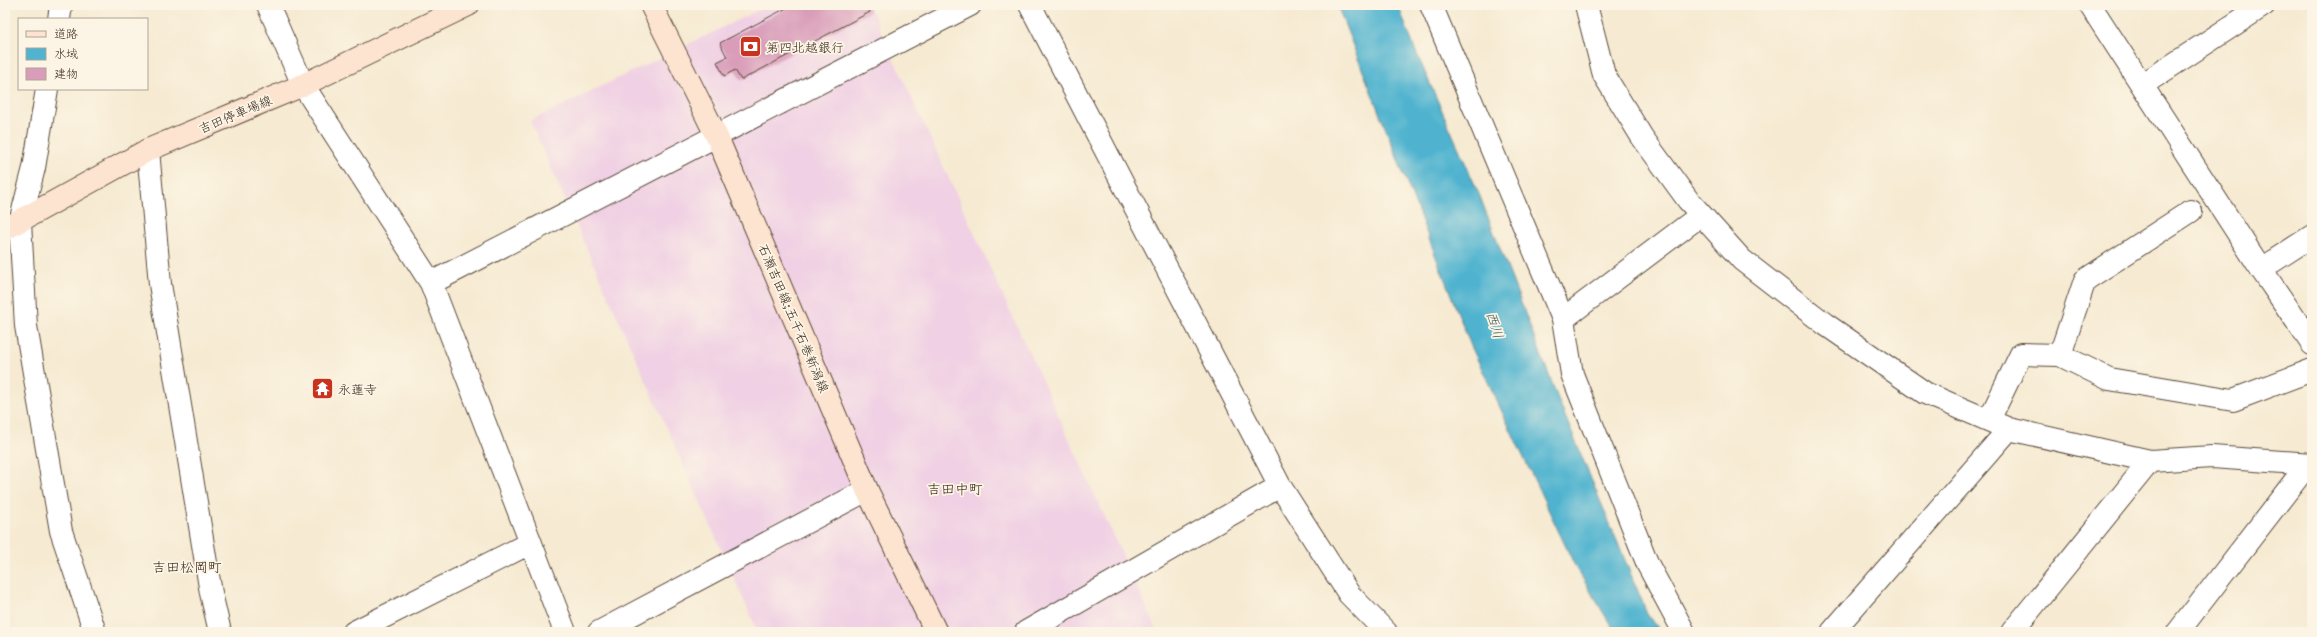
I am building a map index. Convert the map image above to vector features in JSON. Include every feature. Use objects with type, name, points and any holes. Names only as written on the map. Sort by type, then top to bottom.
[{"type":"main road","name":"吉田停車場線","points":[[13,225],[148,150],[303,85],[468,5]]},
{"type":"main road","name":"石瀬吉田線;五千石巻新潟線","points":[[651,5],[717,137],[867,490],[936,632]]},
{"type":"street","points":[[59,18],[61,5]]},
{"type":"street","points":[[268,5],[303,85],[431,283],[565,632]]},
{"type":"street","points":[[431,283],[717,137],[970,5]]},
{"type":"street","points":[[1030,5],[1280,486],[1350,594],[1386,632]]},
{"type":"street","points":[[1431,5],[1563,319],[1572,374],[1648,565],[1684,632]]},
{"type":"street","points":[[1586,5],[1604,75],[1642,137],[1701,215],[1742,260],[1825,324],[1925,393],[2009,429],[2150,461],[2212,457],[2310,464]]},
{"type":"street","points":[[2090,5],[2261,269],[2312,344]]},
{"type":"street","points":[[2142,85],[2264,5]]},
{"type":"street","points":[[47,90],[34,168],[13,225],[26,326],[61,531],[95,632]]},
{"type":"street","points":[[148,150],[160,284],[211,593],[220,632]]},
{"type":"street","points":[[2060,355],[2085,280],[2191,211]]},
{"type":"street","points":[[1563,319],[1701,215]]},
{"type":"street","points":[[2261,269],[2312,236]]},
{"type":"street","points":[[1989,420],[2021,354],[2060,355],[2109,380],[2233,400],[2312,370]]},
{"type":"street","points":[[1832,632],[2009,429]]},
{"type":"street","points":[[2012,632],[2150,461]]},
{"type":"street","points":[[2178,632],[2310,464]]},
{"type":"street","points":[[1026,632],[1280,486]]},
{"type":"street","points":[[599,632],[867,490]]},
{"type":"street","points":[[354,632],[530,543]]},
{"type":"shaded area","points":[[769,5],[869,5],[1158,632],[758,632],[530,121]]},
{"type":"water","name":"西川","points":[[1337,5],[1398,5],[1416,52],[1479,194],[1562,409],[1647,613],[1661,632],[1615,632],[1574,564],[1471,346]]},
{"type":"building","points":[[792,5],[867,5],[870,12],[741,80],[735,70],[724,76],[717,62],[727,57],[720,43]]},
{"type":"place","name":"第四北越銀行","points":[[750,47]]},
{"type":"place","name":"永蓮寺","points":[[322,389]]},
{"type":"district","name":"吉田中町","points":[[955,489]]},
{"type":"district","name":"吉田松岡町","points":[[187,567]]}]
